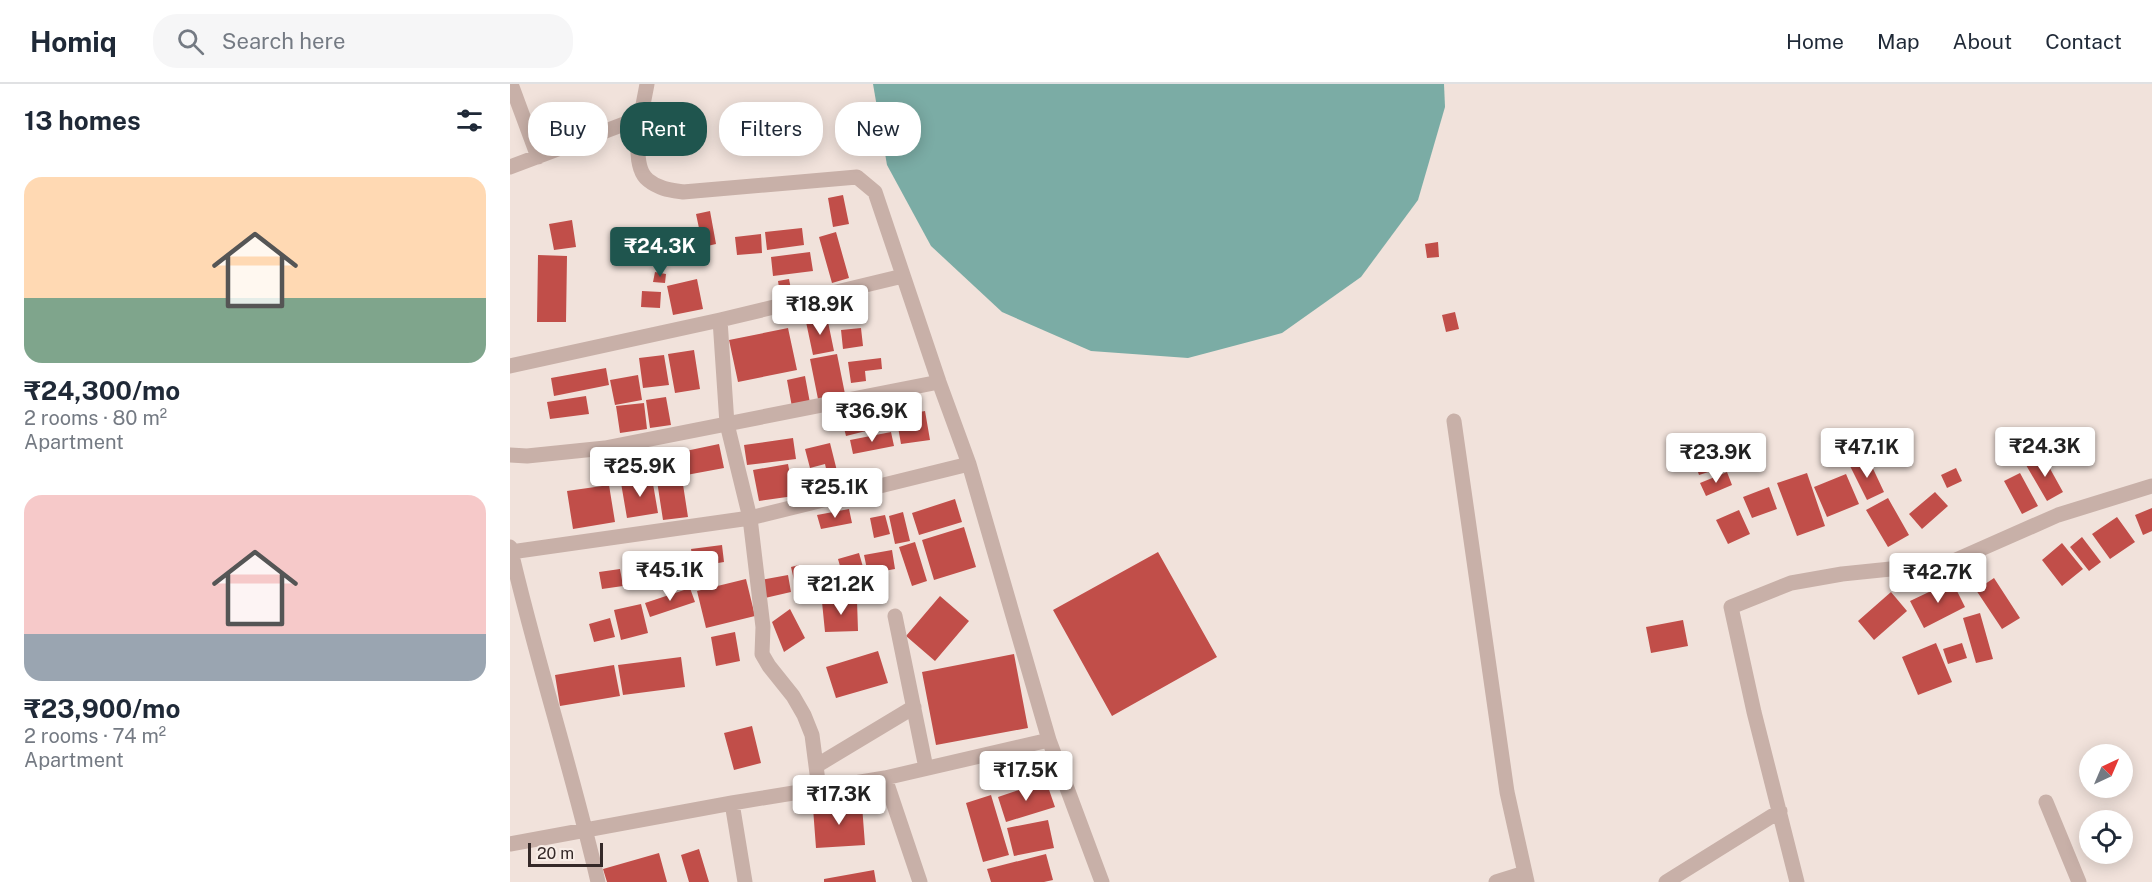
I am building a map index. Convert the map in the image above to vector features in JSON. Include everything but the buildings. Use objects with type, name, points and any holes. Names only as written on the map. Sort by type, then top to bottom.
[{"type":"street","points":[[511,84],[538,157]]},
{"type":"street","points":[[643,102],[647,84]]},
{"type":"street","points":[[510,167],[620,126]]},
{"type":"street","points":[[637,156],[637,162],[646,179],[662,189],[683,192],[857,177],[875,192],[969,464],[1049,740],[1102,882]]},
{"type":"street","points":[[510,366],[720,320],[903,276]]},
{"type":"street","points":[[720,320],[727,424],[750,518],[763,627],[762,654],[804,715],[812,735],[819,789]]},
{"type":"street","points":[[510,455],[527,456],[605,448],[939,382]]},
{"type":"street","points":[[1454,421],[1507,792],[1526,877],[1496,882]]},
{"type":"street","points":[[598,882],[586,830],[517,605],[511,550],[750,518],[969,464]]},
{"type":"street","points":[[1797,882],[1754,712],[1731,607],[1791,583],[1842,574],[1949,563],[2058,514],[2152,486]]},
{"type":"street","points":[[896,616],[926,768]]},
{"type":"street","points":[[816,766],[914,707]]},
{"type":"street","points":[[510,844],[732,803],[885,778],[1049,740]]},
{"type":"street","points":[[885,778],[920,882]]},
{"type":"street","points":[[2046,802],[2079,882]]},
{"type":"street","points":[[732,803],[745,882]]},
{"type":"street","points":[[1666,882],[1779,811]]},
{"type":"water","points":[[873,84],[1444,84],[1445,107],[1418,200],[1361,277],[1282,333],[1188,358],[1091,351],[1002,312],[931,246],[887,165],[885,156],[921,156],[921,102],[876,102]]}]
